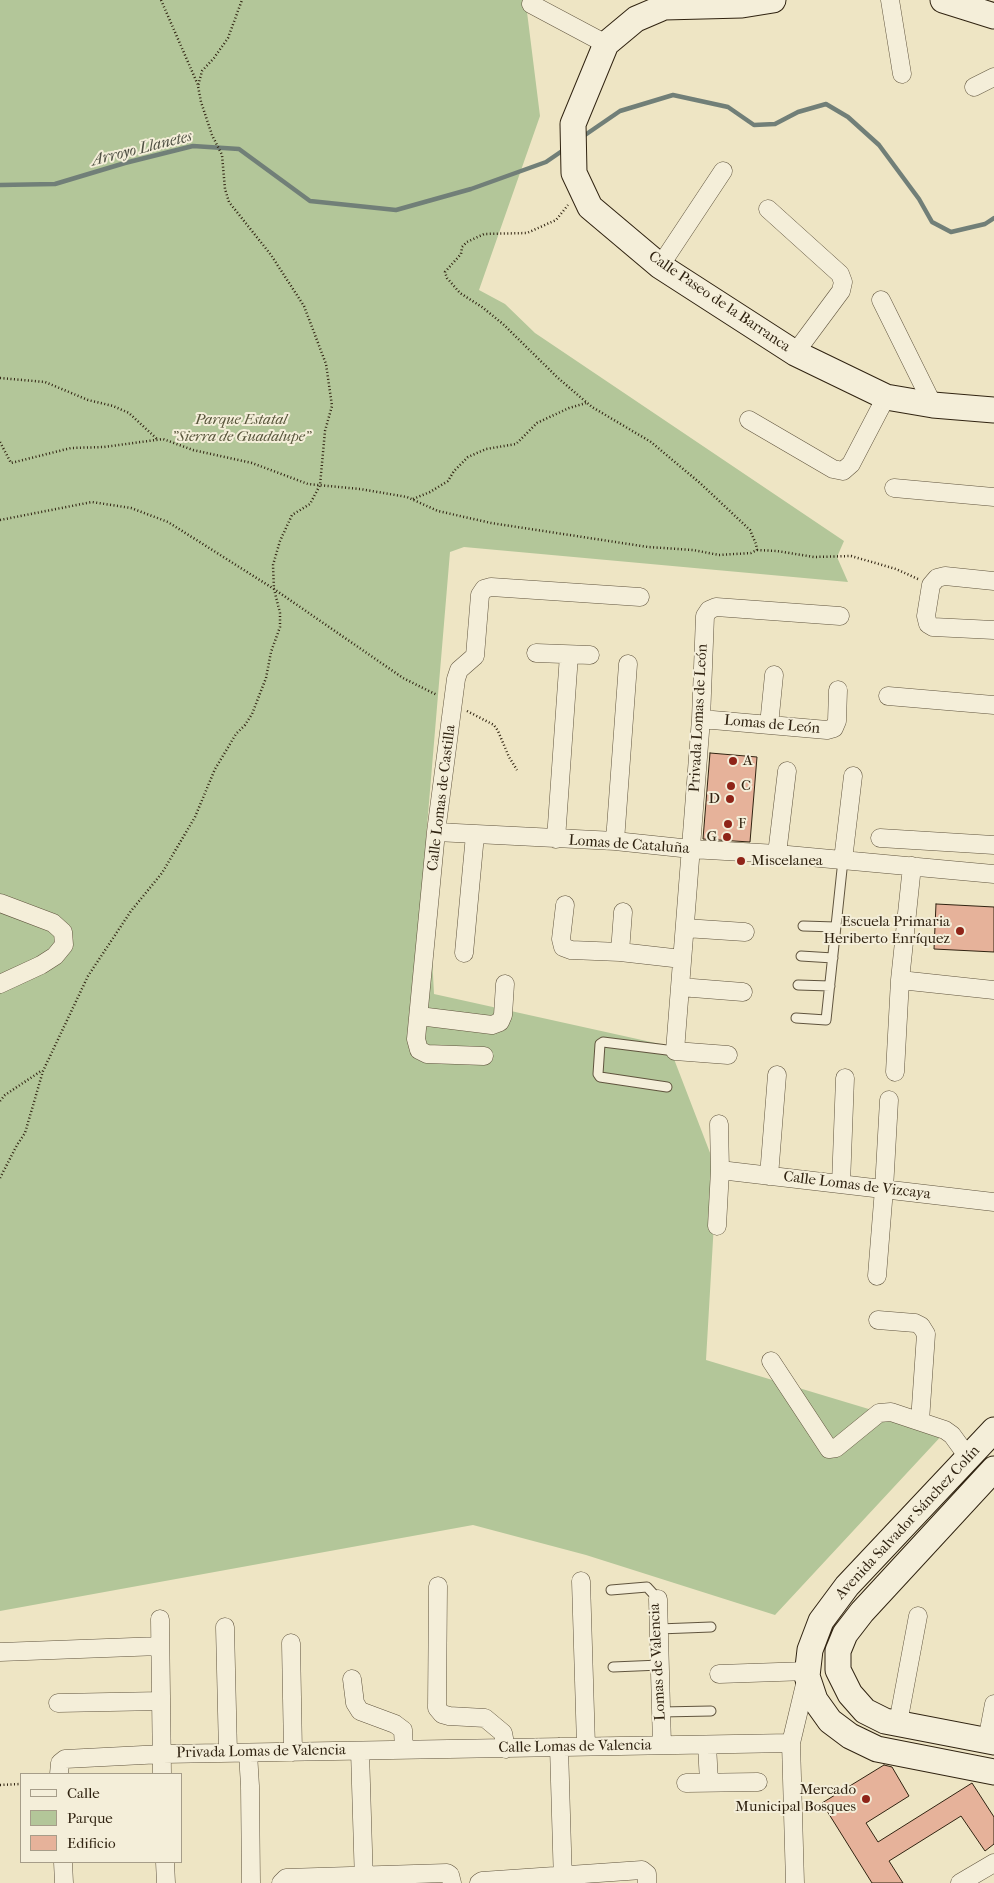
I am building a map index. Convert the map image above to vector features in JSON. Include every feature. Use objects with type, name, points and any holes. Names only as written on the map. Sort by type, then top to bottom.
[{"type":"street","name":"Calle Paseo de la Barranca","points":[[773,0],[742,5],[664,8],[636,19],[606,44],[573,124],[574,173],[590,207],[660,266],[795,353],[886,396],[933,405],[994,410]]},
{"type":"street","points":[[890,0],[902,74]]},
{"type":"street","points":[[943,0],[994,16]]},
{"type":"street","points":[[530,4],[606,44]]},
{"type":"street","points":[[974,87],[994,77]]},
{"type":"street","points":[[660,266],[723,171]]},
{"type":"street","points":[[768,210],[840,274],[843,282],[841,291],[795,353]]},
{"type":"street","points":[[881,300],[933,405]]},
{"type":"street","points":[[749,420],[833,469],[843,471],[851,464],[886,396]]},
{"type":"street","points":[[894,488],[994,497]]},
{"type":"street","points":[[994,581],[945,576],[937,578],[931,585],[926,616],[928,624],[933,626],[994,630]]},
{"type":"street","name":"Calle Lomas de Castilla","points":[[484,1056],[427,1054],[419,1050],[416,1039],[436,832],[453,703],[459,670],[475,656],[477,648],[480,595],[484,589],[490,587],[640,597]]},
{"type":"street","name":"Privada Lomas de León","points":[[675,1051],[700,719],[705,616],[709,610],[716,607],[840,616]]},
{"type":"street","points":[[536,652],[590,655]]},
{"type":"street","points":[[556,839],[569,655]]},
{"type":"street","points":[[615,841],[628,664]]},
{"type":"street","points":[[769,725],[774,675]]},
{"type":"street","name":"Lomas de León","points":[[700,719],[827,730],[834,728],[837,722],[838,690]]},
{"type":"street","points":[[888,696],[994,705]]},
{"type":"street","points":[[777,854],[787,771]]},
{"type":"street","points":[[843,860],[853,776]]},
{"type":"street","name":"Lomas de Cataluña","points":[[436,832],[615,841],[994,874]]},
{"type":"street","points":[[464,953],[474,835]]},
{"type":"street","points":[[880,838],[994,845]]},
{"type":"street","points":[[895,1072],[900,980],[912,866]]},
{"type":"street","points":[[0,902],[53,923],[63,932],[64,946],[55,956],[41,965],[0,984]]},
{"type":"street","points":[[565,905],[561,939],[563,947],[571,950],[620,952],[682,959]]},
{"type":"street","points":[[620,952],[623,912]]},
{"type":"street","points":[[685,928],[745,932]]},
{"type":"street","points":[[900,980],[994,990]]},
{"type":"street","points":[[419,1016],[492,1025],[500,1022],[503,1015],[506,984]]},
{"type":"street","points":[[680,987],[743,992]]},
{"type":"street","points":[[675,1051],[728,1056]]},
{"type":"street","points":[[768,1176],[777,1075]]},
{"type":"street","points":[[841,1184],[845,1078]]},
{"type":"street","points":[[876,1276],[884,1189],[889,1100]]},
{"type":"street","points":[[717,1226],[720,1170],[719,1124]]},
{"type":"street","name":"Calle Lomas de Vizcaya","points":[[720,1170],[994,1202]]},
{"type":"street","points":[[878,1320],[915,1323],[921,1326],[926,1334],[920,1421]]},
{"type":"street","points":[[771,1361],[829,1449],[836,1448],[879,1413],[891,1412],[945,1430],[952,1435],[968,1457]]},
{"type":"street","name":"Avenida Salvador Sánchez Colín","points":[[807,1673],[810,1650],[821,1621],[847,1586],[994,1430]]},
{"type":"street","name":"Avenida Salvador Sánchez Colín","points":[[898,1723],[885,1721],[865,1711],[850,1694],[838,1670],[838,1651],[845,1634],[862,1612],[994,1469]]},
{"type":"street","points":[[939,1488],[958,1508]]},
{"type":"street","points":[[581,1581],[586,1746]]},
{"type":"street","points":[[438,1586],[437,1708],[442,1714],[449,1716],[485,1718],[503,1733],[506,1749]]},
{"type":"street","name":"Lomas de Valencia","points":[[658,1599],[662,1745]]},
{"type":"street","points":[[918,1616],[898,1723],[991,1741],[994,1704]]},
{"type":"street","name":"Privada Lomas de Valencia","points":[[160,1619],[163,1754]]},
{"type":"street","points":[[225,1627],[228,1753]]},
{"type":"street","points":[[291,1643],[293,1752]]},
{"type":"street","points":[[0,1652],[160,1646]]},
{"type":"street","points":[[719,1674],[807,1673]]},
{"type":"street","points":[[795,1883],[791,1743],[807,1673]]},
{"type":"street","points":[[807,1673],[814,1700],[830,1720],[850,1736],[878,1749],[994,1772]]},
{"type":"street","points":[[352,1679],[355,1703],[360,1711],[395,1724],[403,1730],[404,1750]]},
{"type":"street","points":[[58,1703],[161,1701]]},
{"type":"street","name":"Calle Lomas de Valencia","points":[[360,1751],[791,1743]]},
{"type":"street","points":[[707,1744],[709,1782]]},
{"type":"street","points":[[559,1747],[563,1879]]},
{"type":"street","points":[[360,1751],[364,1880]]},
{"type":"street","name":"Privada Lomas de Valencia","points":[[60,1767],[163,1754],[360,1751]]},
{"type":"street","points":[[248,1753],[251,1883]]},
{"type":"street","points":[[162,1773],[163,1754]]},
{"type":"street","points":[[686,1783],[758,1782]]},
{"type":"street","points":[[962,1882],[994,1862]]},
{"type":"street","points":[[63,1863],[64,1883]]},
{"type":"street","points":[[165,1863],[166,1883]]},
{"type":"street","points":[[479,1883],[482,1881],[563,1879],[642,1870],[647,1874],[647,1883]]},
{"type":"street","points":[[281,1883],[286,1878],[364,1880],[447,1873],[450,1875],[452,1883]]},
{"type":"lane","points":[[796,1018],[826,1020],[843,860]]},
{"type":"lane","points":[[803,926],[836,927]]},
{"type":"lane","points":[[801,956],[833,958]]},
{"type":"lane","points":[[798,985],[830,986]]},
{"type":"lane","points":[[667,1087],[600,1077],[598,1074],[600,1044],[603,1042],[675,1051]]},
{"type":"lane","name":"Lomas de Valencia","points":[[611,1590],[647,1587],[658,1599]]},
{"type":"lane","points":[[659,1629],[711,1626]]},
{"type":"lane","points":[[613,1667],[660,1665]]},
{"type":"lane","points":[[661,1712],[711,1711]]},
{"type":"path","points":[[0,1178],[24,1133],[43,1071],[88,976],[131,911],[162,873],[195,817],[215,769],[236,734],[252,714],[266,678],[271,652],[280,627],[280,613],[274,589],[273,565],[280,542],[292,515],[310,504],[320,485],[325,431],[332,406],[326,364],[304,306],[271,256],[229,202],[225,189],[222,155],[206,119],[198,86],[161,0]]},
{"type":"path","points":[[198,86],[202,71],[228,38],[242,0]]},
{"type":"path","points":[[584,195],[568,205],[556,220],[528,233],[515,235],[502,233],[484,234],[473,239],[462,247],[461,254],[445,272],[450,284],[503,324],[558,378],[587,402],[609,418],[651,442],[684,469],[750,530],[757,550]]},
{"type":"path","points":[[0,378],[45,382],[88,400],[114,406],[129,413],[157,439]]},
{"type":"path","points":[[413,499],[430,492],[448,480],[468,457],[486,450],[516,444],[537,424],[569,408],[587,402]]},
{"type":"path","points":[[0,442],[11,463],[71,448],[104,447],[163,439],[193,450],[252,464],[308,484],[360,489],[413,499],[438,511],[491,523],[560,535],[648,547],[693,550],[719,555],[751,554],[757,550],[814,557],[851,556],[896,569],[931,585]]},
{"type":"path","points":[[0,520],[92,502],[131,508],[168,522],[274,589],[403,678],[494,725],[517,770]]},
{"type":"path","points":[[0,1101],[5,1095],[43,1071]]},
{"type":"path","points":[[0,1785],[20,1784]]},
{"type":"green space","name":"Parque Estatal \"Sierra de Guadalupe\"","points":[[0,0],[532,0],[526,4],[540,116],[479,290],[505,304],[535,333],[844,541],[837,557],[848,582],[464,547],[450,552],[426,838],[434,994],[669,1046],[717,1171],[706,1360],[945,1432],[775,1615],[586,1555],[473,1525],[0,1611]]},
{"type":"building","points":[[710,753],[757,757],[750,842],[703,839]]},
{"type":"building","points":[[936,904],[994,907],[994,952],[934,949]]},
{"type":"building","points":[[884,1765],[892,1767],[909,1796],[866,1823],[878,1842],[972,1783],[994,1817],[994,1844],[985,1851],[961,1816],[889,1861],[903,1883],[872,1883],[822,1803]]},
{"type":"waterway","name":"Arroyo Llanetes","points":[[585,135],[620,111],[673,95],[728,107],[754,125],[775,124],[798,112],[826,104],[848,117],[879,145],[919,199],[932,222],[951,232],[985,224],[994,218]]},
{"type":"waterway","name":"Arroyo Llanetes","points":[[0,185],[55,184],[125,163],[193,146],[239,149],[310,201],[396,210],[471,189],[546,162],[562,151]]},
{"type":"place","name":"A","points":[[733,761]]},
{"type":"place","name":"C","points":[[731,786]]},
{"type":"place","name":"D","points":[[730,799]]},
{"type":"place","name":"F","points":[[728,824]]},
{"type":"place","name":"G","points":[[727,837]]},
{"type":"place","name":"Miscelanea","points":[[741,861]]},
{"type":"place","name":"Escuela Primaria Heriberto Enríquez","points":[[960,931]]},
{"type":"place","name":"Mercado Municipal Bosques","points":[[866,1799]]}]
